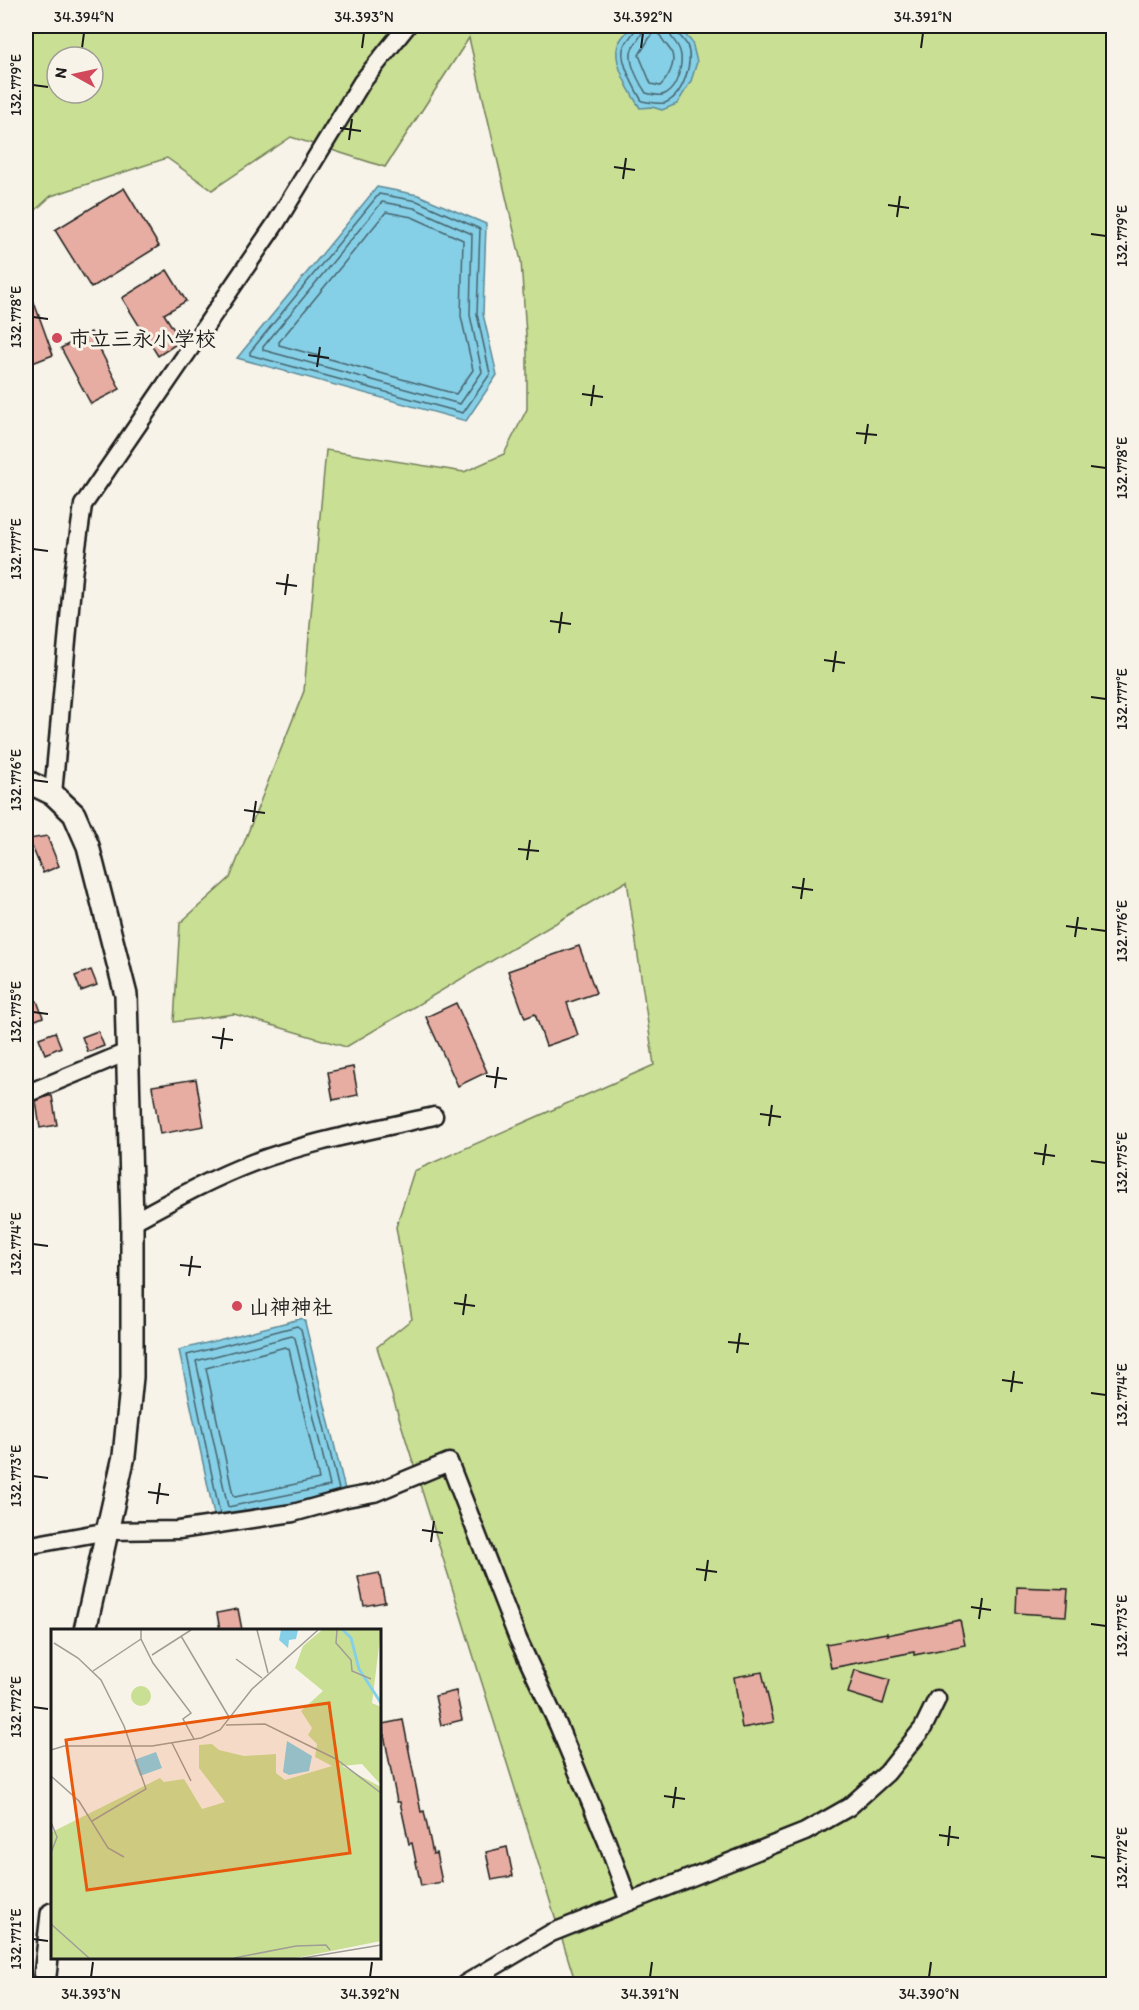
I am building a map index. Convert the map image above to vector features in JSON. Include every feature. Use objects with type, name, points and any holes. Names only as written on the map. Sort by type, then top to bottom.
[{"type":"street","points":[[53,794],[73,575],[83,505],[276,223],[362,82],[407,26]]},
{"type":"street","points":[[26,782],[53,794],[74,814],[88,846],[126,994],[132,1222],[132,1377],[124,1456],[85,1629]]},
{"type":"street","points":[[26,1094],[127,1052]]},
{"type":"street","points":[[132,1222],[211,1180],[253,1162],[309,1145],[434,1116]]},
{"type":"street","points":[[26,1546],[108,1531],[179,1530],[293,1513],[374,1493],[448,1462],[518,1639],[558,1725],[607,1842],[628,1902]]},
{"type":"street","points":[[465,1984],[551,1933],[805,1832],[849,1807],[887,1773],[923,1728],[938,1699]]},
{"type":"street","points":[[44,1984],[51,1923]]},
{"type":"green space","points":[[26,26],[1113,26],[1113,1984],[576,1984],[377,1347],[412,1319],[396,1227],[414,1171],[654,1065],[627,881],[346,1047],[234,1014],[174,1022],[180,923],[230,878],[304,691],[326,450],[464,472],[504,454],[527,409],[527,349],[521,261],[469,38],[385,167],[291,137],[212,190],[167,158],[51,196],[26,219]]},
{"type":"water","points":[[632,26],[677,26],[692,42],[697,62],[691,81],[677,104],[662,110],[652,107],[640,108],[632,95],[623,78],[617,52],[620,40]]},
{"type":"water","points":[[377,187],[418,195],[486,224],[483,314],[497,375],[466,421],[237,358]]},
{"type":"water","points":[[304,1318],[347,1498],[216,1524],[179,1350]]},
{"type":"building","points":[[124,188],[159,246],[91,288],[55,230]]},
{"type":"building","points":[[167,270],[186,301],[164,314],[181,341],[158,356],[122,298]]},
{"type":"building","points":[[27,283],[53,355],[30,364],[26,352]]},
{"type":"building","points":[[91,332],[120,389],[91,404],[61,348]]},
{"type":"building","points":[[47,836],[59,866],[43,873],[29,839]]},
{"type":"building","points":[[579,946],[596,993],[567,1003],[578,1035],[546,1046],[535,1014],[525,1018],[508,971]]},
{"type":"building","points":[[91,970],[97,985],[81,991],[75,976]]},
{"type":"building","points":[[37,1001],[43,1017],[26,1024],[26,1006]]},
{"type":"building","points":[[456,1003],[487,1072],[458,1086],[426,1017]]},
{"type":"building","points":[[98,1031],[104,1046],[88,1052],[82,1037]]},
{"type":"building","points":[[55,1032],[61,1047],[45,1054],[39,1038]]},
{"type":"building","points":[[353,1067],[358,1095],[333,1100],[328,1072]]},
{"type":"building","points":[[196,1079],[204,1126],[160,1134],[152,1086]]},
{"type":"building","points":[[52,1096],[57,1125],[40,1128],[36,1101]]},
{"type":"building","points":[[379,1573],[385,1602],[364,1606],[358,1577]]},
{"type":"building","points":[[1017,1587],[1068,1589],[1066,1616],[1016,1613]]},
{"type":"building","points":[[238,1609],[242,1629],[220,1629],[217,1613]]},
{"type":"building","points":[[960,1620],[965,1645],[831,1668],[826,1644],[887,1633],[887,1635]]},
{"type":"building","points":[[855,1670],[890,1680],[883,1704],[848,1693]]},
{"type":"building","points":[[762,1672],[774,1722],[742,1728],[734,1677]]},
{"type":"building","points":[[456,1691],[462,1720],[441,1725],[435,1696]]},
{"type":"building","points":[[403,1720],[421,1812],[424,1811],[433,1854],[436,1853],[442,1882],[421,1886],[412,1843],[409,1844],[400,1802],[397,1802],[382,1724]]},
{"type":"building","points":[[507,1847],[513,1876],[492,1880],[486,1852]]},
{"type":"place","name":"市立三永小学校","points":[[57,338]]},
{"type":"place","name":"山神神社","points":[[237,1306]]}]
